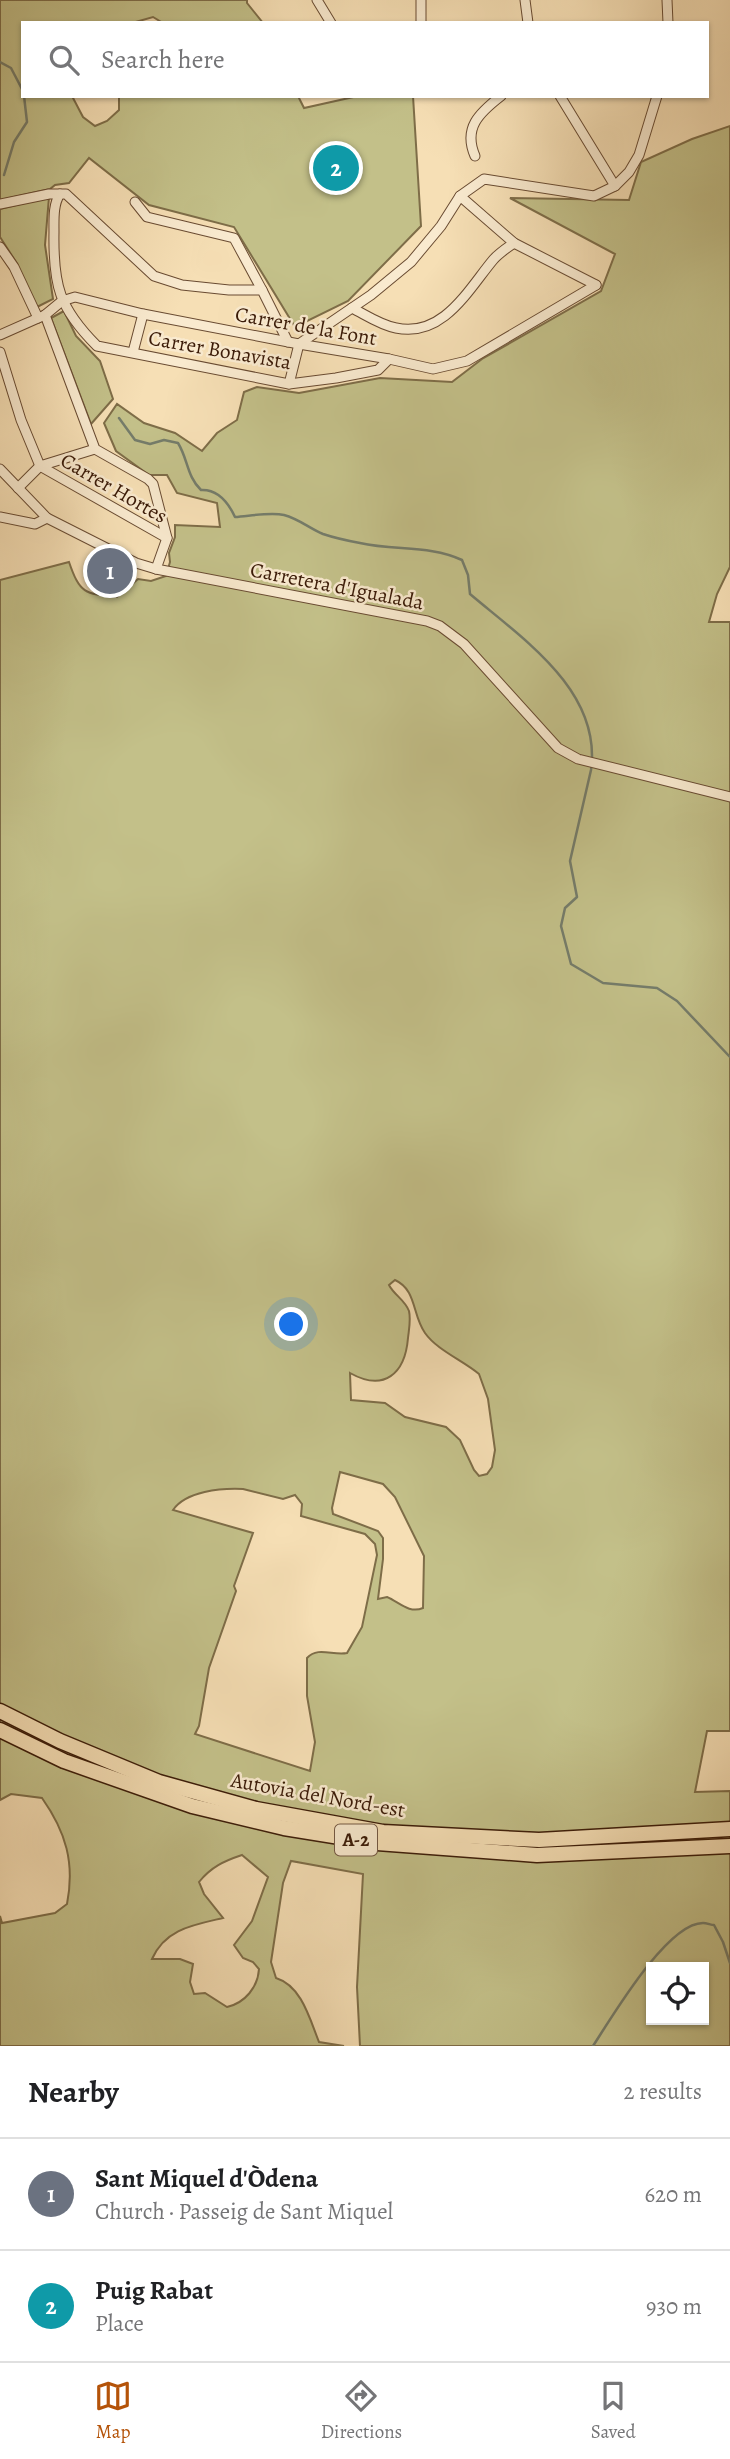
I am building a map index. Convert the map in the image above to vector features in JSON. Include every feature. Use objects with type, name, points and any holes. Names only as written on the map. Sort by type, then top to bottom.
[{"type":"highway","name":"Autovia del Nord-est","points":[[0,1711],[60,1741],[159,1782],[256,1809],[383,1832],[539,1840],[730,1829]]},
{"type":"highway","name":"Autovia del Nord-est","points":[[0,1730],[64,1761],[192,1806],[284,1828],[377,1843],[537,1855],[730,1846]]},
{"type":"highway","points":[[0,1738],[64,1761]]},
{"type":"highway","points":[[683,1831],[730,1823]]},
{"type":"street","points":[[317,0],[330,21]]},
{"type":"street","points":[[421,0],[421,21]]},
{"type":"street","points":[[525,0],[528,21]]},
{"type":"street","points":[[667,0],[668,21]]},
{"type":"street","points":[[475,156],[469,143],[474,124],[498,98]]},
{"type":"street","points":[[561,98],[615,186]]},
{"type":"street","points":[[289,384],[299,344],[371,295],[411,262],[441,226],[460,196],[484,179],[594,197],[615,186],[629,172],[639,155],[656,98]]},
{"type":"street","points":[[0,204],[49,194],[66,194],[154,276],[182,285],[262,290]]},
{"type":"street","points":[[0,335],[42,316],[62,301],[54,254],[55,207],[60,194]]},
{"type":"street","points":[[352,308],[398,329],[433,324],[453,309],[495,258],[514,243],[460,196]]},
{"type":"street","points":[[135,202],[147,217],[234,238],[288,342]]},
{"type":"street","name":"Carrer de la Font","points":[[62,301],[75,297],[143,314],[433,369],[467,361],[596,285],[514,243]]},
{"type":"street","points":[[0,247],[42,316],[95,449],[153,484],[167,538],[156,569]]},
{"type":"street","name":"Carrer Bonavista","points":[[62,301],[77,326],[97,346],[289,384],[336,379],[378,370],[389,359]]},
{"type":"street","points":[[133,352],[143,314]]},
{"type":"street","name":"Carrer Hortes","points":[[0,352],[21,420],[40,466],[167,538]]},
{"type":"street","points":[[18,488],[40,466],[95,449]]},
{"type":"street","points":[[0,469],[47,518],[35,524],[0,517]]},
{"type":"street","name":"Carretera d'Igualada","points":[[47,518],[136,563],[156,569],[427,621],[440,626],[464,644],[558,748],[568,755],[730,797]]},
{"type":"shaded area","points":[[0,0],[247,0],[261,21],[160,21],[153,17],[139,21],[21,21],[21,98],[73,98],[83,117],[95,126],[107,121],[119,110],[119,98],[299,98],[304,108],[349,98],[413,98],[421,226],[348,301],[295,327],[234,227],[149,205],[89,158],[69,183],[0,200]]},
{"type":"shaded area","points":[[730,126],[730,567],[717,594],[709,622],[730,622],[730,1731],[707,1731],[695,1792],[730,1791],[730,2046],[360,2046],[357,1987],[363,1874],[291,1861],[283,1883],[271,1962],[276,1978],[285,1982],[299,1996],[319,2042],[344,2046],[0,2046],[0,1916],[2,1923],[55,1913],[67,1904],[70,1875],[63,1836],[42,1798],[11,1794],[0,1800],[0,580],[69,562],[77,581],[85,590],[98,595],[117,597],[138,579],[151,581],[166,576],[175,525],[220,527],[217,503],[177,493],[167,475],[149,475],[116,451],[104,423],[117,404],[144,423],[175,433],[202,451],[217,433],[237,420],[244,392],[257,387],[299,393],[380,378],[452,382],[482,359],[601,291],[615,254],[510,198],[629,200],[641,162],[692,139]],"holes":[[[395,1280],[402,1284],[411,1296],[421,1326],[430,1339],[479,1374],[488,1399],[495,1450],[492,1467],[487,1474],[479,1476],[460,1440],[446,1427],[405,1417],[385,1403],[351,1400],[350,1373],[373,1381],[383,1380],[397,1370],[406,1351],[409,1311],[389,1285]],[[340,1472],[383,1484],[395,1497],[424,1556],[423,1608],[413,1610],[387,1597],[378,1599],[383,1538],[378,1531],[333,1514]],[[243,1489],[283,1499],[295,1495],[302,1504],[301,1516],[365,1534],[375,1544],[377,1555],[362,1627],[347,1653],[321,1652],[311,1654],[307,1658],[307,1696],[315,1742],[310,1771],[195,1734],[199,1726],[209,1668],[253,1533],[173,1510],[195,1495],[215,1490]],[[242,1855],[268,1877],[252,1921],[234,1945],[243,1958],[253,1962],[259,1969],[256,1982],[245,1998],[227,2007],[205,1993],[194,1994],[190,1982],[193,1964],[180,1959],[152,1959],[164,1941],[172,1935],[191,1926],[223,1918],[204,1894],[199,1882],[213,1868]]]},
{"type":"shaded area","points":[[49,197],[45,245],[53,299],[35,308],[16,262],[0,237],[0,209]]},
{"type":"shaded area","points":[[64,311],[76,336],[100,361],[113,399],[91,424],[51,318]]},
{"type":"waterway","points":[[0,62],[11,68],[21,87]]},
{"type":"waterway","points":[[4,175],[14,142],[27,122],[24,98]]},
{"type":"waterway","points":[[119,418],[135,440],[150,444],[164,440],[178,443],[196,485],[201,490],[213,492],[222,498],[235,517],[284,515],[337,538],[437,552],[462,560],[468,575],[470,594],[513,629],[554,669],[572,691],[584,716],[591,742],[591,770],[570,861],[577,897],[565,908],[561,926],[571,964],[603,983],[657,988],[677,1001],[730,1057]]},
{"type":"waterway","points":[[593,2046],[657,1954],[689,1927],[703,1923],[714,1925],[730,1963]]},
{"type":"place","name":"Puig Rabat","points":[[336,168]]},
{"type":"place","name":"Sant Miquel d'Òdena","points":[[110,571]]}]
